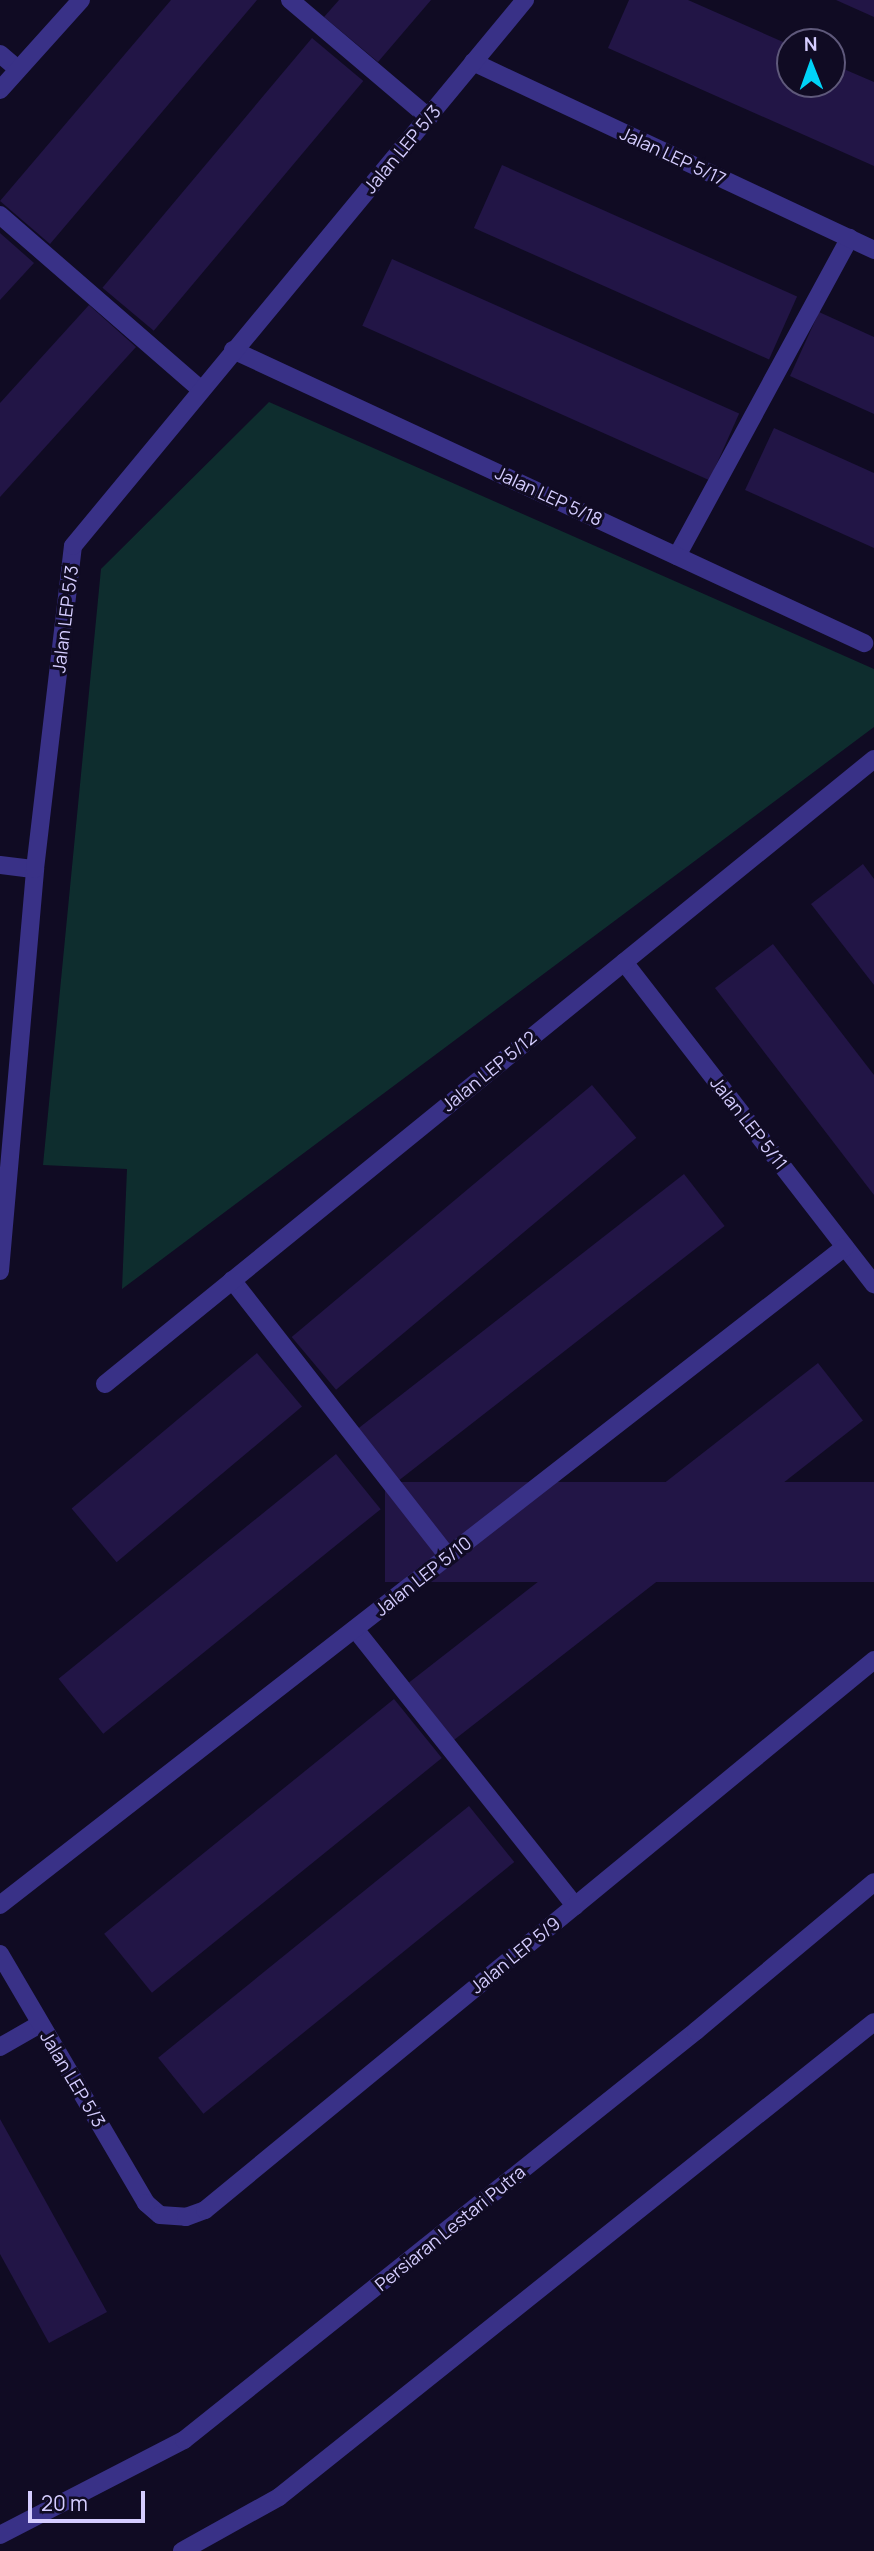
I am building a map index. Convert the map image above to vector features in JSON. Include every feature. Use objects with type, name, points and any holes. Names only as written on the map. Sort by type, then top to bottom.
[{"type":"street","points":[[0,90],[81,0]]},
{"type":"street","points":[[290,0],[429,118]]},
{"type":"street","name":"Jalan LEP 5/3","points":[[0,1271],[2,1220],[35,869],[73,546],[525,0]]},
{"type":"street","points":[[0,54],[18,69]]},
{"type":"street","name":"Jalan LEP 5/17","points":[[472,62],[874,250]]},
{"type":"street","points":[[0,215],[200,390]]},
{"type":"street","points":[[677,556],[850,238]]},
{"type":"street","name":"Jalan LEP 5/18","points":[[233,350],[864,643]]},
{"type":"street","name":"Jalan LEP 5/12","points":[[105,1384],[874,759]]},
{"type":"street","points":[[0,865],[35,869]]},
{"type":"street","name":"Jalan LEP 5/11","points":[[624,962],[874,1284]]},
{"type":"street","name":"Jalan LEP 5/10","points":[[0,1905],[845,1247]]},
{"type":"street","points":[[232,1280],[448,1556]]},
{"type":"street","points":[[355,1629],[575,1906]]},
{"type":"street","name":"Jalan LEP 5/9","points":[[146,2203],[172,2218],[205,2210],[874,1660]]},
{"type":"street","name":"Persiaran Lestari Putra","points":[[0,2535],[184,2440],[696,2031],[874,1882]]},
{"type":"street","name":"Jalan LEP 5/3","points":[[0,1954],[146,2203]]},
{"type":"street","points":[[181,2551],[279,2497],[874,2022]]},
{"type":"street","points":[[0,2047],[40,2024]]},
{"type":"green space","points":[[269,402],[874,669],[874,727],[122,1289],[127,1169],[43,1165],[101,569]]},
{"type":"building","points":[[171,0],[257,0],[50,244],[0,201]]},
{"type":"building","points":[[339,0],[431,0],[378,62],[324,17]]},
{"type":"building","points":[[629,0],[688,0],[776,39],[776,98],[846,98],[846,70],[874,82],[874,166],[608,48]]},
{"type":"building","points":[[836,0],[874,0],[874,17]]},
{"type":"building","points":[[312,38],[363,81],[154,331],[102,288]]},
{"type":"building","points":[[502,165],[797,296],[769,359],[474,228]]},
{"type":"building","points":[[0,233],[34,263],[0,300]]},
{"type":"building","points":[[392,259],[739,414],[709,480],[362,326]]},
{"type":"building","points":[[89,305],[136,347],[0,497],[0,403]]},
{"type":"building","points":[[819,312],[874,337],[874,414],[790,376]]},
{"type":"building","points":[[774,428],[874,473],[874,548],[745,490]]},
{"type":"building","points":[[863,864],[874,879],[874,985],[811,904]]},
{"type":"building","points":[[773,944],[874,1075],[874,1195],[715,988]]},
{"type":"building","points":[[592,1085],[636,1138],[336,1390],[292,1337]]},
{"type":"building","points":[[684,1174],[725,1226],[397,1482],[356,1430]]},
{"type":"building","points":[[257,1353],[302,1407],[117,1562],[72,1509]]},
{"type":"building","points":[[818,1363],[863,1421],[454,1740],[409,1683]]},
{"type":"building","points":[[336,1454],[381,1509],[103,1734],[59,1679]]},
{"type":"building","points":[[385,1482],[874,1482],[874,1582],[385,1582]]},
{"type":"building","points":[[394,1699],[442,1758],[152,1993],[104,1934]]},
{"type":"building","points":[[469,1806],[514,1862],[203,2114],[158,2058]]},
{"type":"building","points":[[0,2119],[107,2312],[49,2343],[0,2254]]}]
